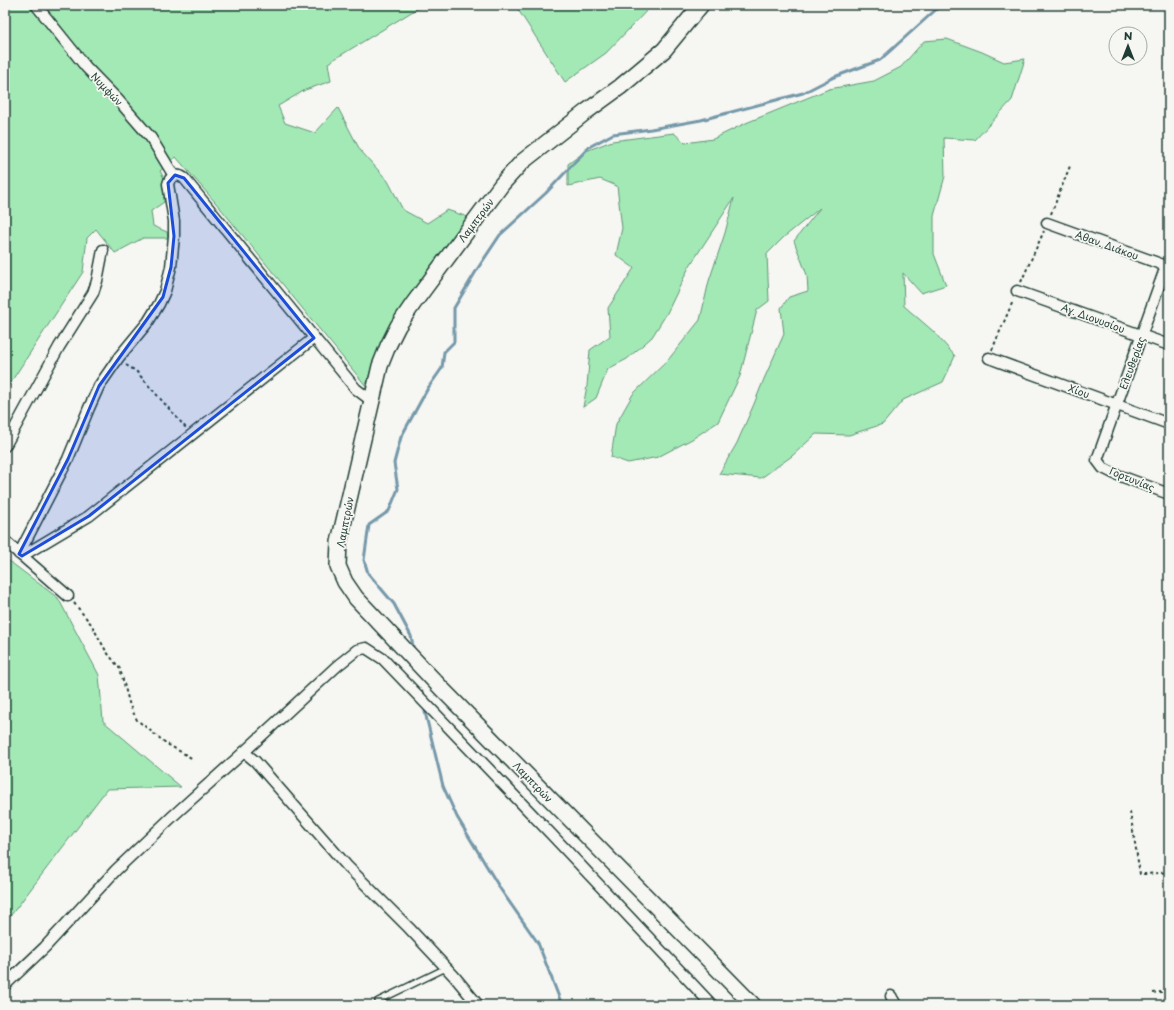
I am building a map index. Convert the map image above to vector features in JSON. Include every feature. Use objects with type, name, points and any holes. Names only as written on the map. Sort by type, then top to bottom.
[{"type":"street","name":"Νυμφών","points":[[36,5],[86,67],[119,101],[151,138],[174,176]]},
{"type":"street","name":"Λαμπτρών","points":[[701,5],[664,50],[620,87],[522,162],[502,184],[398,326],[380,366],[339,542],[338,566],[345,582],[356,598],[442,689],[752,1005]]},
{"type":"street","points":[[20,555],[68,459],[93,398],[105,377],[148,322],[160,304],[167,285],[171,267],[174,221],[168,184],[170,179],[174,176],[184,178],[356,389],[372,401]]},
{"type":"street","name":"Αθαν. Διάκου","points":[[1047,223],[1168,266]]},
{"type":"street","points":[[5,446],[58,347],[93,293],[103,250]]},
{"type":"street","name":"Ελευθερίας","points":[[1097,460],[1141,336],[1168,266]]},
{"type":"street","name":"Αγ. Διονυσίου","points":[[1017,291],[1169,346]]},
{"type":"street","points":[[20,555],[89,516],[314,338]]},
{"type":"street","name":"Χίου","points":[[989,358],[1169,424]]},
{"type":"street","name":"Γορτυνίας","points":[[1097,460],[1103,468],[1115,474],[1169,494]]},
{"type":"street","points":[[5,541],[68,596]]},
{"type":"street","points":[[5,986],[45,947],[116,870],[174,815],[347,658],[357,650],[366,648],[383,659],[712,1005]]},
{"type":"street","points":[[244,752],[255,761],[347,866],[409,928],[478,1005]]},
{"type":"lane","points":[[378,1001],[446,968]]},
{"type":"path","points":[[989,358],[1070,166]]},
{"type":"path","points":[[118,359],[136,371],[192,435]]},
{"type":"path","points":[[68,596],[92,624],[106,651],[120,668],[130,706],[136,720],[167,744],[193,758]]},
{"type":"path","points":[[1130,812],[1140,874],[1169,872]]},
{"type":"path","points":[[1153,993],[1169,991]]},
{"type":"highlighted area","points":[[175,175],[184,178],[314,338],[89,516],[22,556],[19,554],[68,459],[99,386],[163,297],[171,267],[174,236],[168,183]]},
{"type":"green space","points":[[5,5],[423,5],[328,63],[331,81],[305,90],[278,106],[285,123],[315,133],[338,108],[360,150],[388,181],[403,210],[427,223],[447,210],[468,217],[393,321],[374,359],[366,386],[221,209],[176,157],[160,171],[164,178],[164,202],[151,211],[153,226],[167,232],[168,238],[143,238],[115,253],[96,229],[87,238],[83,272],[5,391]]},
{"type":"green space","points":[[515,5],[652,5],[606,53],[565,82]]},
{"type":"green space","points":[[947,39],[1004,62],[1025,59],[1012,100],[975,140],[944,138],[945,176],[934,216],[934,254],[946,285],[921,293],[903,273],[904,306],[933,331],[955,356],[943,382],[903,400],[883,424],[849,435],[816,434],[792,456],[761,478],[719,474],[737,443],[784,334],[781,308],[789,297],[808,291],[807,275],[794,241],[820,208],[784,237],[767,254],[769,301],[757,310],[740,376],[718,422],[692,439],[658,457],[628,463],[611,457],[616,424],[633,394],[668,360],[700,320],[709,281],[725,233],[734,198],[689,267],[667,313],[652,337],[627,359],[608,369],[596,398],[583,407],[587,386],[590,350],[610,336],[608,308],[634,268],[616,255],[622,228],[617,186],[600,179],[568,186],[568,164],[586,151],[612,141],[674,133],[685,143],[713,139],[746,123],[829,89],[874,81],[901,67],[924,41]]},
{"type":"green space","points":[[5,558],[58,598],[99,675],[103,721],[181,787],[107,789],[5,923]]},
{"type":"waterway","points":[[413,646],[411,636],[394,604],[368,573],[364,560],[369,525],[389,511],[398,489],[394,463],[401,437],[428,388],[442,368],[444,352],[454,342],[454,308],[500,235],[546,193],[589,147],[613,134],[701,120],[803,93],[834,77],[880,60],[941,5]]},
{"type":"waterway","points":[[425,712],[443,786],[457,817],[501,890],[538,943],[562,1005]]}]
